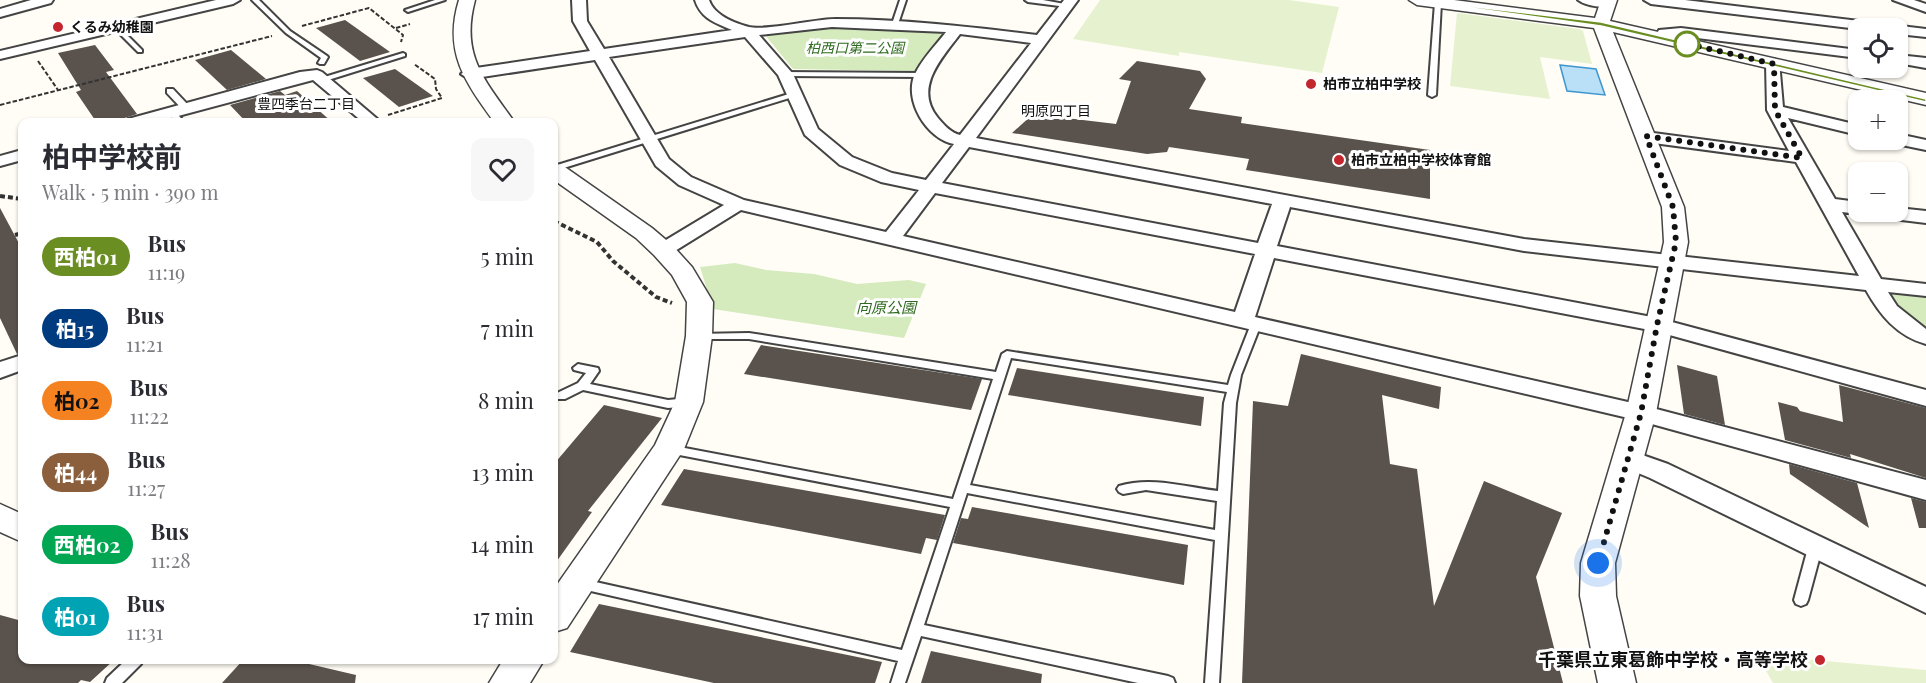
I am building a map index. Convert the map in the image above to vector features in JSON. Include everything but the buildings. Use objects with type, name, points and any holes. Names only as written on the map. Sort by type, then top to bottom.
[{"type":"street","points":[[0,13],[46,0]]},
{"type":"street","points":[[0,55],[233,0]]},
{"type":"street","points":[[467,0],[460,32],[469,74],[501,118]]},
{"type":"street","points":[[579,0],[580,21],[647,140],[662,162],[685,181],[738,204],[1641,413],[1926,490]]},
{"type":"street","points":[[702,0],[705,9],[715,18],[749,32],[784,74],[795,95],[800,112],[812,130],[846,161],[886,178],[1657,325],[1926,398]]},
{"type":"street","points":[[1417,0],[1601,7],[1661,38],[1926,99]]},
{"type":"street","points":[[1651,0],[1718,4],[1848,25]]},
{"type":"street","points":[[1900,0],[1926,8]]},
{"type":"street","points":[[890,240],[1069,3]]},
{"type":"street","points":[[1601,7],[1673,207],[1676,223],[1673,262],[1657,325],[1641,413],[1598,563],[1598,596],[1617,683]]},
{"type":"street","points":[[469,74],[749,32],[824,24],[895,24],[1041,40]]},
{"type":"street","points":[[956,29],[922,75],[920,102],[929,121],[949,138],[963,142],[1524,245],[1926,290]]},
{"type":"street","points":[[1908,31],[1926,33]]},
{"type":"street","points":[[1661,38],[1664,33],[1681,32],[1848,53]]},
{"type":"street","points":[[1908,60],[1926,63]]},
{"type":"street","points":[[1774,64],[1775,110],[1872,284],[1897,319],[1912,332],[1926,337]]},
{"type":"street","points":[[159,118],[179,114],[305,75],[317,75],[322,71],[369,118]]},
{"type":"street","points":[[1775,110],[1848,128]]},
{"type":"street","points":[[1646,136],[1802,158]]},
{"type":"street","points":[[1908,142],[1926,146]]},
{"type":"street","points":[[0,161],[18,156]]},
{"type":"street","points":[[558,173],[624,219],[663,250],[683,272],[700,302],[699,336],[689,402],[669,449],[558,611]]},
{"type":"street","points":[[1249,323],[1264,251],[1282,201]]},
{"type":"street","points":[[663,250],[738,204]]},
{"type":"street","points":[[1828,204],[1848,207]]},
{"type":"street","points":[[1908,215],[1926,217]]},
{"type":"street","points":[[0,370],[18,363]]},
{"type":"street","points":[[1628,459],[1659,471],[1926,601]]},
{"type":"street","points":[[0,516],[18,527]]},
{"type":"lane","points":[[255,0],[288,32],[325,57],[322,71],[403,55]]},
{"type":"lane","points":[[408,10],[442,0]]},
{"type":"lane","points":[[895,24],[903,0]]},
{"type":"lane","points":[[1028,0],[1069,3]]},
{"type":"lane","points":[[1432,95],[1438,1]]},
{"type":"lane","points":[[117,28],[140,51]]},
{"type":"lane","points":[[784,74],[922,75]]},
{"type":"lane","points":[[170,91],[179,114]]},
{"type":"lane","points":[[558,169],[795,95]]},
{"type":"lane","points":[[1212,683],[1220,536],[1233,389],[1249,323]]},
{"type":"lane","points":[[699,336],[749,336],[1000,375]]},
{"type":"lane","points":[[898,683],[1007,354],[1233,389]]},
{"type":"lane","points":[[561,396],[582,386],[594,371],[578,368]]},
{"type":"lane","points":[[582,386],[668,404],[689,402]]},
{"type":"lane","points":[[669,449],[957,504]]},
{"type":"lane","points":[[1122,489],[1146,485],[1224,497]]},
{"type":"lane","points":[[963,488],[1220,536]]},
{"type":"lane","points":[[1801,600],[1815,548]]},
{"type":"lane","points":[[576,583],[906,657]]},
{"type":"lane","points":[[916,629],[1168,683]]},
{"type":"lane","points":[[112,683],[132,664]]},
{"type":"path","points":[[0,105],[288,32]]},
{"type":"path","points":[[29,48],[58,90]]},
{"type":"path","points":[[0,196],[18,198]]},
{"type":"path","points":[[558,223],[597,242],[613,261],[656,297],[672,303],[700,302]]},
{"type":"green space","points":[[1100,0],[1289,0],[1339,7],[1322,73],[1179,52],[1179,56],[1073,39]]},
{"type":"green space","points":[[1457,13],[1579,29],[1583,31],[1592,64],[1540,57],[1550,99],[1450,86]]},
{"type":"green space","name":"柏西口第二公園","points":[[830,26],[946,31],[915,71],[793,69],[765,35]]},
{"type":"green space","name":"向原公園","points":[[735,263],[766,270],[814,274],[857,284],[909,280],[926,284],[904,338],[713,309],[700,267]]},
{"type":"green space","points":[[1893,291],[1926,295],[1926,333],[1915,328],[1885,294]]},
{"type":"green space","name":"千葉県立東葛飾中学校・高等学校","points":[[1757,655],[1926,670],[1926,683],[1773,683]]},
{"type":"water","points":[[1560,65],[1596,69],[1605,95],[1567,91]]},
{"type":"bus line","name":"西柏01","points":[[1417,0],[1601,24],[1926,99]]},
{"type":"place","name":"くるみ幼稚園","points":[[58,27]]},
{"type":"place","name":"柏市立柏中学校","points":[[1311,84]]},
{"type":"place","name":"柏市立柏中学校体育館","points":[[1339,160]]},
{"type":"place","name":"千葉県立東葛飾中学校・高等学校","points":[[1820,660]]},
{"type":"district","name":"豊四季台二丁目","points":[[306,104]]},
{"type":"district","name":"明原四丁目","points":[[1056,111]]},
{"type":"route","points":[[1598,563],[1641,413],[1657,325],[1676,242],[1673,207],[1646,136],[1802,158],[1775,110],[1774,64],[1684,43],[1687,44]]}]
